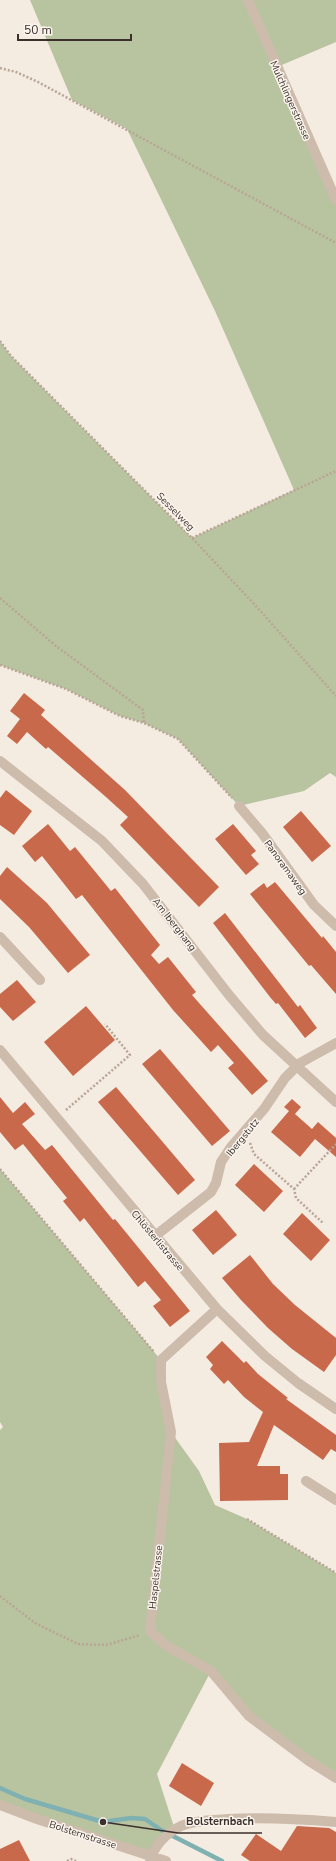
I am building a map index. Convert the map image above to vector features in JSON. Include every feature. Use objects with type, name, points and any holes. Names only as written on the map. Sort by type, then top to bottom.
[{"type":"street","name":"Mulchlingerstrasse","points":[[248,0],[336,200]]},
{"type":"street","name":"Am Iberghang","points":[[0,760],[102,841],[138,879],[229,995],[263,1034],[296,1067],[336,1102]]},
{"type":"street","name":"Panoramaweg","points":[[239,806],[262,833],[314,905],[336,926]]},
{"type":"street","points":[[0,937],[40,980]]},
{"type":"street","name":"Ibergstutz","points":[[155,1236],[210,1192],[216,1183],[221,1162],[231,1147],[264,1109],[285,1078],[296,1067],[332,1044],[336,1043]]},
{"type":"street","name":"Chlösterlistrasse","points":[[0,1050],[217,1309],[265,1356],[298,1383],[336,1409]]},
{"type":"street","points":[[161,1360],[217,1309]]},
{"type":"street","name":"Haspelstrasse","points":[[150,1631],[171,1432],[161,1382],[161,1360]]},
{"type":"street","points":[[306,1481],[336,1500]]},
{"type":"street","points":[[150,1631],[167,1646],[211,1671],[249,1716],[309,1761],[336,1778]]},
{"type":"street","name":"Bolsternstrasse","points":[[0,1805],[150,1859],[166,1861]]},
{"type":"street","points":[[150,1859],[154,1849],[164,1838],[175,1830],[191,1823],[222,1819],[260,1818],[336,1822]]},
{"type":"path","points":[[0,68],[16,72],[38,82],[336,243]]},
{"type":"path","name":"Sesselweg","points":[[0,341],[11,356],[192,538],[255,605],[336,696]]},
{"type":"path","points":[[192,538],[336,471]]},
{"type":"path","points":[[0,598],[56,646],[143,710],[144,723]]},
{"type":"path","points":[[0,665],[66,689],[120,716],[144,723],[178,739],[239,806]]},
{"type":"path","points":[[57,1118],[130,1055],[104,1024]]},
{"type":"path","points":[[245,1131],[254,1154],[294,1189],[296,1198],[323,1224]]},
{"type":"path","points":[[294,1189],[336,1144]]},
{"type":"path","points":[[0,1169],[161,1360]]},
{"type":"path","points":[[247,1519],[336,1573]]},
{"type":"path","points":[[0,1596],[34,1623],[78,1644],[106,1645],[150,1631]]},
{"type":"path","points":[[67,1861],[72,1859],[76,1861]]},
{"type":"green space","points":[[30,0],[336,0],[336,42],[277,67],[336,200],[336,777],[330,773],[304,791],[239,806],[178,739],[144,723],[120,716],[66,689],[0,665],[0,341],[11,356],[192,538],[294,490],[215,311],[127,129],[72,100]]},
{"type":"green space","points":[[0,1169],[161,1360],[171,1432],[199,1471],[215,1505],[247,1519],[336,1573],[336,1778],[249,1716],[211,1671],[157,1774],[175,1830],[151,1856],[0,1805],[0,1430],[3,1427],[0,1422]]},
{"type":"building","points":[[24,693],[45,710],[41,715],[125,790],[219,887],[199,907],[120,825],[128,817],[106,797],[48,747],[46,749],[27,732],[17,744],[7,736],[20,719],[10,711]]},
{"type":"building","points":[[6,790],[32,811],[14,835],[0,825],[0,798]]},
{"type":"building","points":[[301,811],[331,846],[312,862],[283,827]]},
{"type":"building","points":[[48,824],[70,851],[75,847],[111,891],[115,888],[160,945],[151,955],[159,964],[168,957],[196,992],[192,995],[268,1081],[252,1095],[228,1068],[234,1063],[218,1045],[211,1052],[173,1010],[82,895],[76,899],[42,856],[35,862],[22,846]]},
{"type":"building","points":[[233,824],[256,851],[251,855],[259,864],[246,875],[215,839]]},
{"type":"building","points":[[7,867],[47,903],[90,955],[68,973],[29,927],[0,899],[0,876]]},
{"type":"building","points":[[275,882],[322,938],[323,936],[336,952],[336,994],[311,965],[309,966],[250,894],[264,883],[267,888]]},
{"type":"building","points":[[225,913],[298,1007],[300,1005],[317,1028],[305,1038],[278,1003],[276,1004],[270,997],[213,923]]},
{"type":"building","points":[[17,980],[36,1002],[13,1021],[0,1007],[0,994]]},
{"type":"building","points":[[86,1006],[115,1040],[73,1076],[44,1042]]},
{"type":"building","points":[[160,1049],[230,1131],[212,1146],[142,1064]]},
{"type":"building","points":[[116,1087],[195,1180],[178,1195],[98,1102]]},
{"type":"building","points":[[0,1097],[13,1113],[25,1102],[35,1114],[22,1124],[45,1150],[52,1145],[190,1311],[170,1327],[153,1306],[161,1300],[145,1281],[138,1287],[84,1218],[80,1222],[63,1201],[67,1198],[23,1144],[15,1150],[0,1132]]},
{"type":"building","points":[[292,1099],[301,1107],[295,1114],[312,1129],[318,1122],[336,1138],[336,1157],[315,1139],[300,1157],[271,1132],[289,1111],[284,1107]]},
{"type":"building","points":[[254,1164],[283,1191],[264,1212],[235,1185]]},
{"type":"building","points":[[216,1210],[237,1235],[213,1255],[192,1230]]},
{"type":"building","points":[[302,1213],[330,1240],[311,1261],[283,1234]]},
{"type":"building","points":[[250,1255],[273,1284],[295,1305],[336,1338],[336,1355],[324,1372],[292,1349],[268,1328],[222,1278]]},
{"type":"building","points":[[222,1341],[244,1363],[246,1361],[258,1374],[288,1398],[286,1399],[336,1435],[336,1452],[331,1449],[323,1460],[274,1425],[257,1466],[280,1466],[280,1474],[288,1474],[288,1500],[220,1501],[219,1443],[249,1442],[263,1412],[244,1397],[228,1380],[224,1384],[210,1369],[213,1365],[206,1357]]},
{"type":"building","points":[[182,1763],[214,1783],[201,1806],[169,1786]]},
{"type":"building","points":[[297,1826],[329,1828],[336,1832],[336,1861],[250,1861],[241,1855],[256,1834],[281,1851]]},
{"type":"building","points":[[19,1840],[30,1861],[0,1861],[0,1849]]},
{"type":"waterway","points":[[0,1788],[25,1799],[103,1822],[131,1818],[145,1819],[161,1830],[222,1861]]},
{"type":"place","name":"Bolsternbach","points":[[103,1822]]}]
